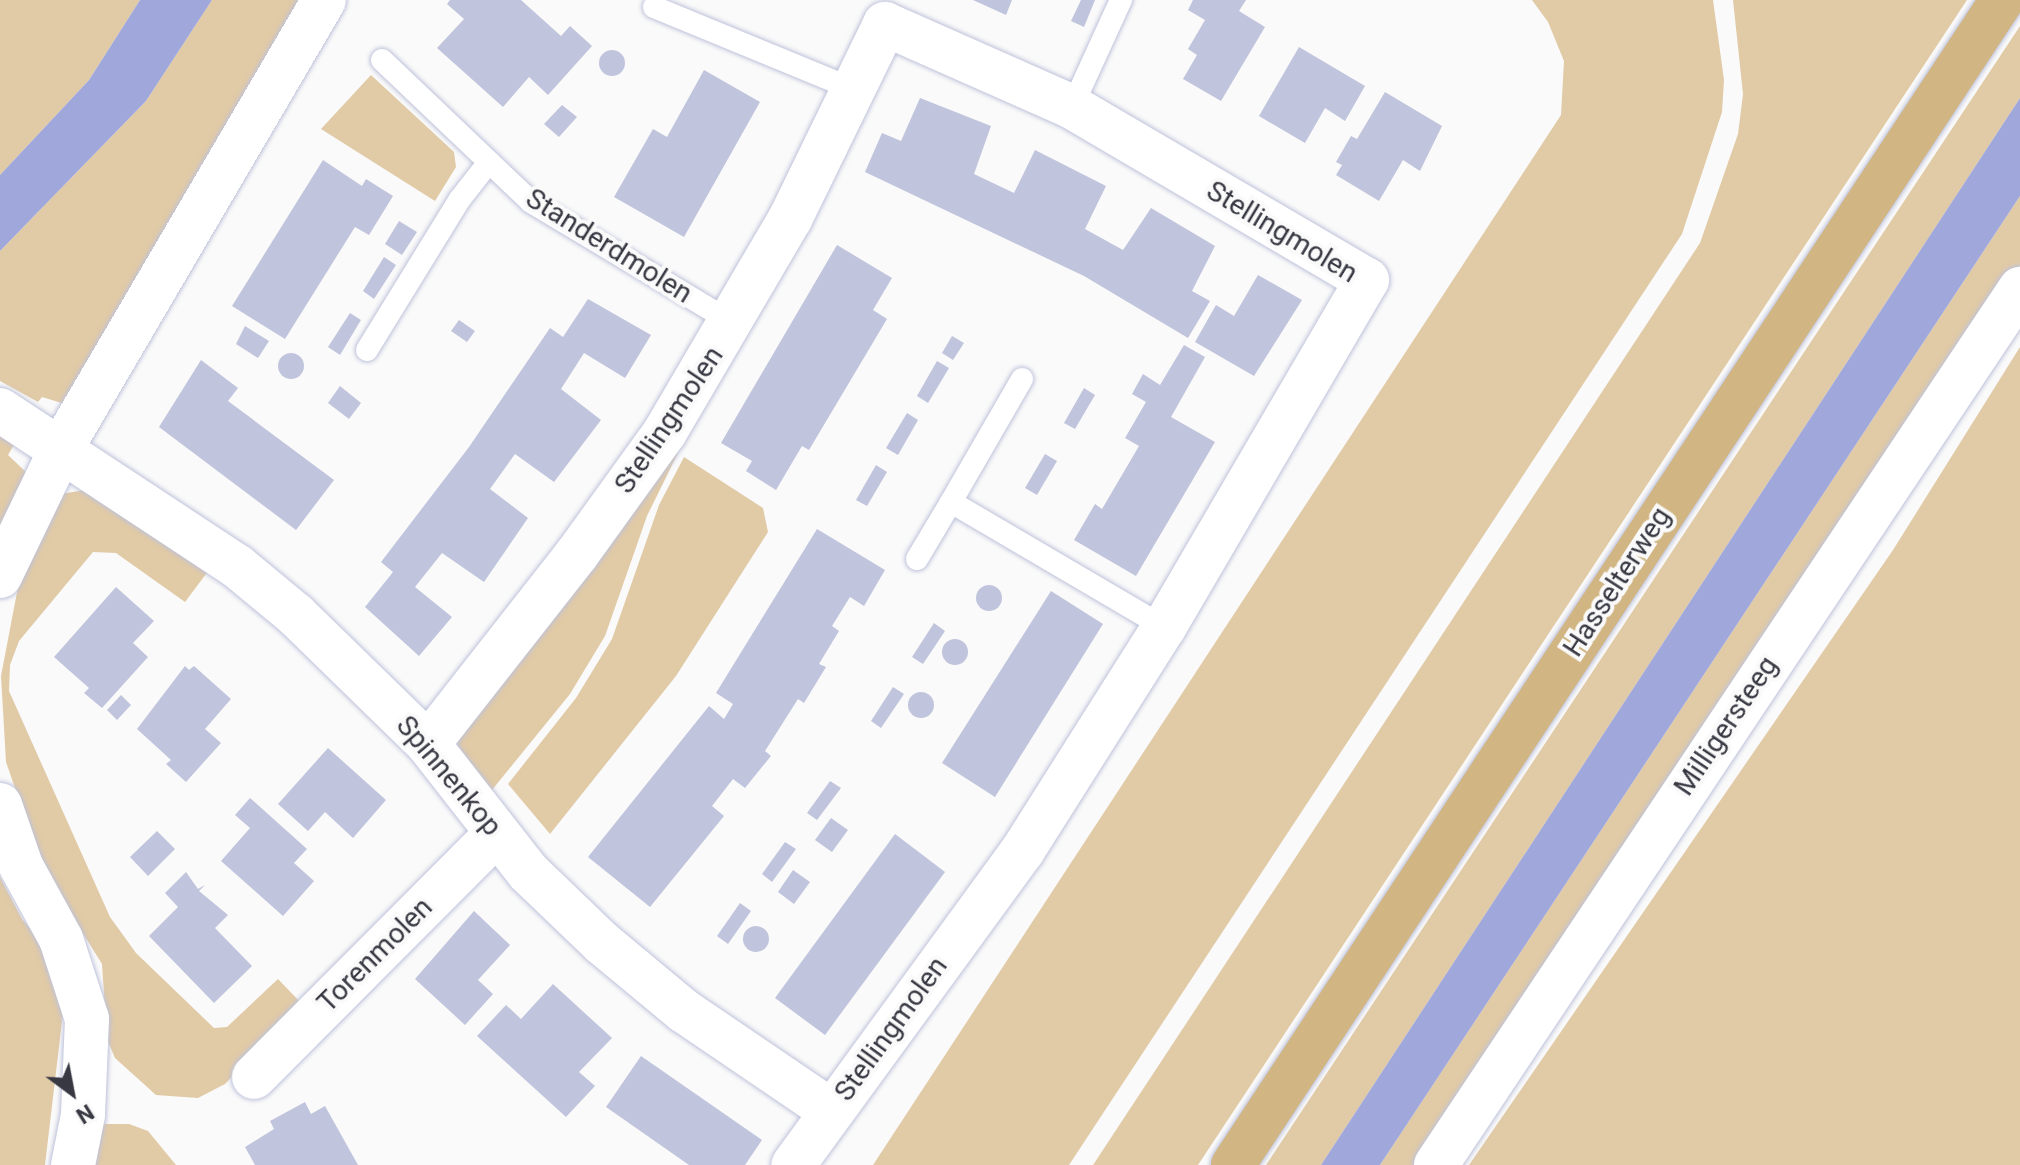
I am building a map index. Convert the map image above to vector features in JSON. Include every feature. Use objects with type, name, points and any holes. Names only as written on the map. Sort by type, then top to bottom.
[{"type":"main road","name":"Hasselterweg","points":[[1233,1165],[2002,0]]},
{"type":"street","points":[[0,576],[62,447],[324,0]]},
{"type":"street","name":"Stellingmolen","points":[[428,744],[586,542],[665,432],[733,323],[855,90],[890,12],[1072,107],[1367,280],[1164,627],[1023,850],[831,1111]]},
{"type":"street","name":"Milligersteeg","points":[[1436,1165],[2020,289]]},
{"type":"street","name":"Spinnenkop","points":[[0,410],[62,447],[261,585],[428,744],[528,872],[602,943],[684,1011],[831,1111]]},
{"type":"street","points":[[0,805],[21,866],[61,939],[87,1019],[83,1115],[73,1165]]},
{"type":"street","name":"Torenmolen","points":[[254,1077],[497,833]]},
{"type":"street","points":[[793,1165],[831,1111]]},
{"type":"lane","points":[[1072,107],[1121,0]]},
{"type":"lane","points":[[654,7],[855,90]]},
{"type":"lane","name":"Standerdmolen","points":[[382,60],[531,202],[733,323]]},
{"type":"lane","points":[[367,350],[460,199],[489,162]]},
{"type":"lane","points":[[917,559],[1022,379]]},
{"type":"lane","points":[[951,502],[1164,627]]},
{"type":"shaded area","points":[[0,0],[140,0],[89,80],[0,175]]},
{"type":"shaded area","points":[[212,0],[300,0],[68,405],[42,397],[38,402],[0,381],[0,251],[146,101]]},
{"type":"shaded area","points":[[1532,0],[1713,0],[1724,80],[1722,112],[1682,234],[1069,1165],[873,1165],[1561,115],[1564,61],[1548,22]]},
{"type":"shaded area","points":[[1733,0],[1967,0],[1198,1165],[1093,1165],[1700,243],[1738,134],[1743,94]]},
{"type":"shaded area","points":[[2020,26],[2020,98],[1321,1165],[1266,1165]]},
{"type":"shaded area","points":[[371,75],[454,152],[456,167],[435,201],[321,129]]},
{"type":"shaded area","points":[[2020,196],[2020,265],[1420,1165],[1380,1165]]},
{"type":"shaded area","points":[[2020,347],[2020,1165],[1469,1165],[1893,550]]},
{"type":"shaded area","points":[[0,427],[15,443],[8,455],[28,474],[0,527]]},
{"type":"shaded area","points":[[673,450],[678,453],[647,516],[605,636],[570,694],[492,790],[455,742]]},
{"type":"shaded area","points":[[684,457],[763,508],[768,532],[676,676],[550,834],[508,784],[576,698],[612,639],[659,505]]},
{"type":"shaded area","points":[[103,487],[212,566],[185,602],[116,553],[93,552],[19,641],[10,665],[9,691],[110,917],[136,953],[214,1028],[227,1027],[278,979],[302,1004],[225,1084],[198,1098],[156,1095],[115,1058],[107,1039],[102,964],[43,869],[6,762],[1,676],[18,587],[61,494]]},
{"type":"shaded area","points":[[0,877],[22,919],[43,944],[63,1013],[45,1165],[0,1165]]},
{"type":"shaded area","points":[[105,1124],[129,1124],[148,1131],[176,1165],[86,1165],[97,1129]]},
{"type":"water","points":[[140,0],[212,0],[146,101],[0,251],[0,175],[89,80]]},
{"type":"water","points":[[2020,98],[2020,196],[1380,1165],[1321,1165]]},
{"type":"building","points":[[450,0],[521,0],[561,36],[570,26],[592,46],[548,95],[529,77],[503,107],[437,48],[464,19],[447,4]]},
{"type":"building","points":[[973,0],[1012,0],[1006,15]]},
{"type":"building","points":[[1081,0],[1095,0],[1084,27],[1071,21]]},
{"type":"building","points":[[1193,0],[1246,0],[1239,11],[1265,27],[1221,101],[1183,79],[1197,55],[1188,49],[1205,20],[1188,10]]},
{"type":"building","points":[[1299,47],[1365,86],[1345,121],[1325,108],[1305,143],[1259,116]]},
{"type":"building","points":[[612,50],[621,54],[625,63],[621,72],[612,76],[603,72],[599,63],[603,54]]},
{"type":"building","points":[[704,70],[760,102],[684,237],[614,197],[653,129],[667,137]]},
{"type":"building","points":[[1385,92],[1442,126],[1420,171],[1403,160],[1379,201],[1336,175],[1342,165],[1336,162],[1351,136],[1357,139]]},
{"type":"building","points":[[920,98],[991,126],[974,174],[1014,193],[1035,150],[1106,186],[1085,229],[1123,250],[1151,208],[1215,246],[1192,291],[1210,301],[1188,338],[1084,276],[865,172],[882,133],[901,141]]},
{"type":"building","points":[[562,105],[577,117],[559,137],[544,124]]},
{"type":"building","points":[[323,160],[362,186],[366,179],[393,196],[369,235],[355,227],[285,339],[232,306]]},
{"type":"building","points":[[399,221],[417,232],[402,255],[385,244]]},
{"type":"building","points":[[837,245],[892,278],[873,310],[887,319],[809,450],[802,446],[776,490],[746,471],[752,461],[721,443]]},
{"type":"building","points":[[384,257],[396,265],[374,299],[363,291]]},
{"type":"building","points":[[1258,275],[1302,300],[1254,376],[1195,342],[1216,305],[1234,316]]},
{"type":"building","points":[[588,299],[651,335],[625,378],[584,353],[561,389],[601,420],[554,482],[515,454],[490,489],[528,518],[484,582],[442,553],[415,587],[452,617],[419,656],[365,607],[393,572],[381,562],[469,447],[550,328],[563,337]]},
{"type":"building","points":[[350,313],[361,320],[340,355],[328,347]]},
{"type":"building","points":[[459,320],[475,331],[467,342],[451,331]]},
{"type":"building","points":[[245,326],[269,341],[258,358],[236,344]]},
{"type":"building","points":[[952,336],[964,343],[953,360],[942,353]]},
{"type":"building","points":[[1184,345],[1205,357],[1171,417],[1215,442],[1136,576],[1074,540],[1095,504],[1102,509],[1139,446],[1125,438],[1146,402],[1132,394],[1143,374],[1160,385]]},
{"type":"building","points":[[291,353],[300,357],[304,366],[300,375],[291,379],[282,375],[278,366],[282,357]]},
{"type":"building","points":[[201,360],[238,388],[228,401],[334,480],[296,530],[159,427]]},
{"type":"building","points":[[937,361],[949,368],[928,403],[917,396]]},
{"type":"building","points":[[340,386],[361,403],[349,419],[328,403]]},
{"type":"building","points":[[1084,388],[1095,395],[1075,429],[1064,423]]},
{"type":"building","points":[[907,413],[918,420],[898,455],[886,448]]},
{"type":"building","points":[[1045,454],[1057,461],[1037,495],[1025,488]]},
{"type":"building","points":[[876,465],[887,472],[867,506],[856,500]]},
{"type":"building","points":[[817,529],[885,570],[864,606],[850,597],[832,626],[839,631],[819,664],[826,667],[804,703],[798,699],[765,751],[771,756],[745,788],[733,779],[712,806],[724,816],[650,907],[588,857],[709,706],[724,719],[733,704],[716,693]]},
{"type":"building","points":[[989,585],[998,589],[1002,598],[998,607],[989,611],[980,607],[976,598],[980,589]]},
{"type":"building","points":[[116,587],[154,621],[133,643],[148,657],[102,708],[84,693],[89,688],[54,657]]},
{"type":"building","points":[[1051,591],[1103,624],[995,797],[942,763]]},
{"type":"building","points":[[934,623],[945,631],[923,664],[912,657]]},
{"type":"building","points":[[955,639],[964,643],[968,652],[964,661],[955,665],[946,661],[942,652],[946,643]]},
{"type":"building","points":[[185,666],[189,670],[194,666],[231,699],[205,729],[221,743],[186,782],[166,764],[171,760],[137,729]]},
{"type":"building","points":[[893,687],[904,694],[881,728],[871,721]]},
{"type":"building","points":[[921,692],[930,696],[934,705],[930,714],[921,718],[912,714],[908,705],[912,696]]},
{"type":"building","points":[[121,695],[131,705],[117,720],[107,710]]},
{"type":"building","points":[[328,748],[386,800],[353,838],[325,812],[308,831],[278,804]]},
{"type":"building","points":[[830,781],[841,788],[817,820],[807,813]]},
{"type":"building","points":[[250,798],[307,849],[294,863],[314,881],[283,916],[221,861],[250,828],[235,815]]},
{"type":"building","points":[[831,818],[848,830],[832,852],[815,840]]},
{"type":"building","points":[[157,831],[175,849],[148,876],[130,857]]},
{"type":"building","points":[[895,834],[945,872],[825,1035],[775,998]]},
{"type":"building","points":[[785,842],[796,849],[772,882],[762,874]]},
{"type":"building","points":[[793,870],[810,882],[794,904],[778,892]]},
{"type":"building","points":[[186,872],[198,889],[205,885],[199,891],[228,915],[215,928],[252,966],[214,1003],[149,936],[178,907],[165,893]]},
{"type":"building","points":[[740,903],[751,911],[728,944],[717,936]]},
{"type":"building","points":[[474,911],[510,945],[478,980],[493,994],[465,1025],[415,979]]},
{"type":"building","points":[[756,926],[765,930],[769,939],[765,948],[756,952],[747,948],[743,939],[747,930]]},
{"type":"building","points":[[553,984],[612,1038],[579,1072],[595,1086],[566,1117],[477,1036],[506,1005],[521,1019]]},
{"type":"building","points":[[641,1056],[762,1140],[745,1165],[689,1165],[606,1107]]},
{"type":"building","points":[[305,1102],[311,1114],[325,1106],[358,1165],[255,1165],[245,1147],[274,1129],[270,1121]]}]
